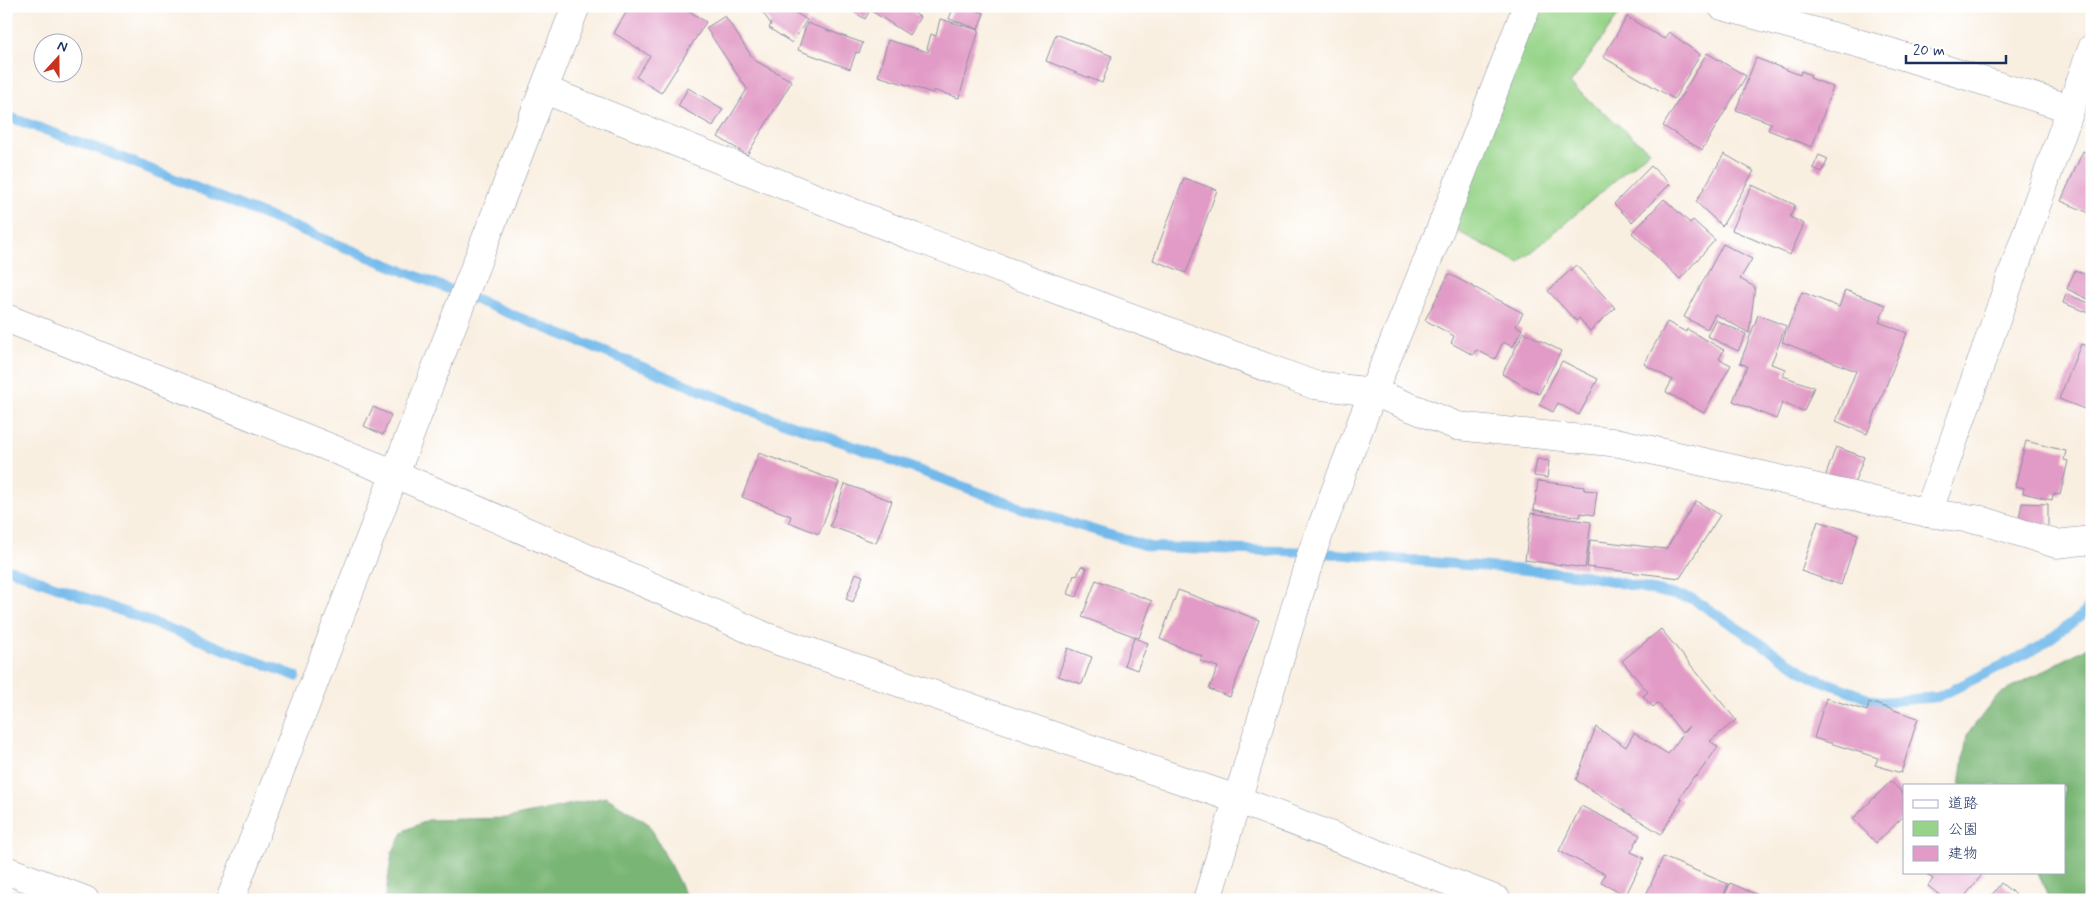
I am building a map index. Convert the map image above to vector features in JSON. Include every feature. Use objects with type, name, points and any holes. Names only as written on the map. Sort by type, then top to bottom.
[{"type":"street","points":[[230,900],[393,473],[545,90],[576,6]]},
{"type":"street","points":[[1207,900],[1312,552],[1373,392],[1440,230],[1526,6]]},
{"type":"street","points":[[1722,6],[1890,52],[2069,108]]},
{"type":"street","points":[[1928,512],[2069,108],[2092,48]]},
{"type":"street","points":[[545,90],[914,237],[1314,385],[1373,392],[1457,426],[1620,443],[1928,512],[1981,520],[2056,544],[2092,540]]},
{"type":"street","points":[[6,318],[393,473],[767,637],[1236,799],[1497,900]]},
{"type":"street","points":[[6,870],[85,900]]},
{"type":"green space","points":[[1538,6],[1624,7],[1570,84],[1649,151],[1519,263],[1447,226]]},
{"type":"green space","points":[[2092,645],[2092,900],[2049,900],[2039,874],[2066,874],[2066,784],[1960,784],[1967,735],[1998,695]]},
{"type":"green space","points":[[606,797],[649,824],[688,900],[385,900],[392,853],[404,831],[428,820],[507,818]]},
{"type":"building","points":[[630,6],[681,6],[706,22],[661,93],[636,77],[650,56],[614,33]]},
{"type":"building","points":[[758,6],[785,6],[807,20],[792,43],[769,28],[771,24]]},
{"type":"building","points":[[845,6],[917,6],[913,12],[920,17],[909,35],[870,10],[865,19]]},
{"type":"building","points":[[954,6],[964,6],[984,13],[978,29],[949,19]]},
{"type":"building","points":[[725,16],[754,60],[792,81],[747,155],[718,137],[747,89],[706,28]]},
{"type":"building","points":[[1627,17],[1664,39],[1669,32],[1700,55],[1674,99],[1603,57]]},
{"type":"building","points":[[940,19],[979,30],[959,98],[933,90],[933,93],[878,76],[888,40],[928,52],[931,34],[936,36]]},
{"type":"building","points":[[807,23],[863,43],[859,53],[856,52],[850,69],[798,50]]},
{"type":"building","points":[[1056,34],[1112,56],[1102,83],[1046,61]]},
{"type":"building","points":[[1707,53],[1746,76],[1702,150],[1663,126]]},
{"type":"building","points":[[1756,58],[1800,75],[1801,71],[1811,75],[1810,78],[1833,87],[1812,147],[1768,130],[1771,123],[1736,110]]},
{"type":"building","points":[[688,88],[723,109],[713,126],[678,106]]},
{"type":"building","points":[[2083,151],[2092,154],[2092,214],[2061,201]]},
{"type":"building","points":[[1724,154],[1754,171],[1722,226],[1696,202]]},
{"type":"building","points":[[1819,155],[1828,159],[1822,172],[1813,168]]},
{"type":"building","points":[[1651,166],[1670,184],[1632,222],[1614,204]]},
{"type":"building","points":[[1184,178],[1217,190],[1186,273],[1153,260]]},
{"type":"building","points":[[1752,185],[1795,205],[1790,217],[1804,224],[1790,255],[1732,230]]},
{"type":"building","points":[[1664,199],[1690,223],[1693,220],[1715,240],[1680,279],[1632,233]]},
{"type":"building","points":[[1723,244],[1752,259],[1740,279],[1755,287],[1749,333],[1715,314],[1707,329],[1684,317]]},
{"type":"building","points":[[1576,265],[1615,308],[1590,331],[1579,318],[1576,321],[1548,291]]},
{"type":"building","points":[[2075,270],[2092,277],[2092,301],[2067,289]]},
{"type":"building","points":[[1449,274],[1523,313],[1516,326],[1522,329],[1513,347],[1503,342],[1495,359],[1476,350],[1473,355],[1451,343],[1454,336],[1425,320]]},
{"type":"building","points":[[1845,290],[1886,305],[1879,322],[1907,333],[1867,434],[1836,421],[1856,371],[1782,342],[1802,292],[1839,307]]},
{"type":"building","points":[[2066,294],[2092,304],[2092,314],[2063,303]]},
{"type":"building","points":[[1758,315],[1786,326],[1771,364],[1786,369],[1783,376],[1814,387],[1804,411],[1782,403],[1776,419],[1733,401],[1747,366],[1740,363]]},
{"type":"building","points":[[1715,320],[1746,334],[1738,351],[1707,336]]},
{"type":"building","points":[[1667,322],[1686,332],[1687,329],[1724,350],[1719,359],[1731,365],[1704,413],[1666,392],[1672,380],[1644,364]]},
{"type":"building","points":[[1524,332],[1561,351],[1539,394],[1502,374]]},
{"type":"building","points":[[2081,344],[2092,348],[2092,412],[2059,399]]},
{"type":"building","points":[[1562,361],[1598,379],[1579,415],[1558,403],[1553,412],[1539,405]]},
{"type":"building","points":[[373,407],[391,415],[383,435],[364,426]]},
{"type":"building","points":[[2026,441],[2066,451],[2064,460],[2068,461],[2060,495],[2053,494],[2052,500],[2023,493],[2024,488],[2015,486]]},
{"type":"building","points":[[1836,447],[1864,457],[1852,489],[1824,480]]},
{"type":"building","points":[[759,453],[839,482],[819,534],[789,522],[791,516],[742,497]]},
{"type":"building","points":[[1537,459],[1549,461],[1547,478],[1534,476]]},
{"type":"building","points":[[1538,481],[1584,487],[1584,490],[1597,491],[1594,515],[1581,513],[1580,517],[1534,510]]},
{"type":"building","points":[[845,484],[892,501],[876,543],[830,526]]},
{"type":"building","points":[[1696,501],[1720,515],[1680,578],[1587,567],[1590,540],[1666,549]]},
{"type":"building","points":[[2022,503],[2048,504],[2048,532],[2017,529]]},
{"type":"building","points":[[1531,513],[1591,522],[1585,568],[1525,560]]},
{"type":"building","points":[[1818,521],[1858,534],[1841,585],[1801,571]]},
{"type":"building","points":[[1081,566],[1087,568],[1077,597],[1068,594],[1074,575],[1077,576]]},
{"type":"building","points":[[856,573],[863,576],[853,602],[846,599]]},
{"type":"building","points":[[1096,580],[1152,601],[1139,638],[1082,617]]},
{"type":"building","points":[[1178,590],[1259,620],[1230,697],[1209,689],[1218,667],[1200,661],[1202,656],[1160,639]]},
{"type":"building","points":[[1661,629],[1736,720],[1710,741],[1718,747],[1696,777],[1694,776],[1679,799],[1682,800],[1661,834],[1576,780],[1596,727],[1626,747],[1634,733],[1668,754],[1689,726],[1682,733],[1658,703],[1653,707],[1643,696],[1648,692],[1622,661]]},
{"type":"building","points":[[1134,638],[1148,643],[1137,670],[1124,665]]},
{"type":"building","points":[[1068,648],[1092,657],[1082,684],[1058,676]]},
{"type":"building","points":[[1826,698],[1867,711],[1869,702],[1918,718],[1901,773],[1875,765],[1878,758],[1814,738]]},
{"type":"building","points":[[1891,781],[1903,794],[1903,817],[1876,843],[1853,819]]},
{"type":"building","points":[[1581,806],[1640,835],[1631,852],[1644,858],[1626,895],[1601,882],[1605,874],[1559,851]]},
{"type":"building","points":[[1663,857],[1728,884],[1722,900],[1658,900],[1646,895]]},
{"type":"building","points":[[1927,874],[1982,874],[1962,900],[1946,900],[1928,886],[1933,879]]},
{"type":"building","points":[[1730,883],[1769,900],[1723,900]]},
{"type":"building","points":[[2001,883],[2022,900],[1988,900]]},
{"type":"building","points":[[1617,893],[1634,900],[1615,900]]},
{"type":"waterway","points":[[6,116],[110,153],[762,415],[842,442],[1024,509],[1150,547],[1312,552],[1584,575],[1693,599],[1812,677],[1879,702],[1938,697],[2039,647],[2081,616],[2092,602]]},
{"type":"waterway","points":[[6,568],[296,676]]}]
